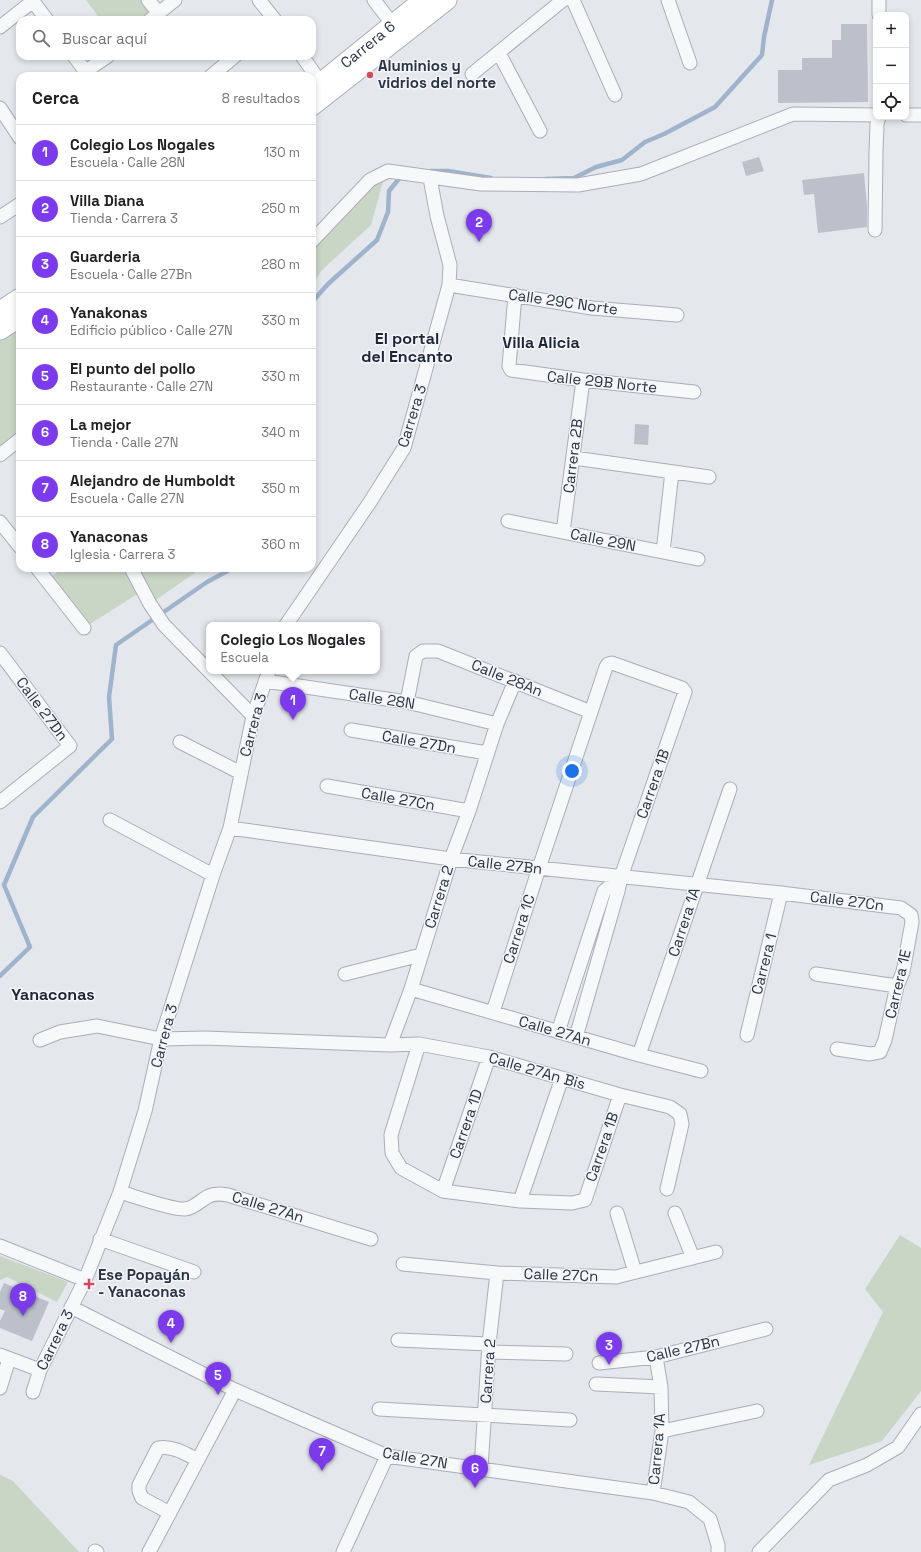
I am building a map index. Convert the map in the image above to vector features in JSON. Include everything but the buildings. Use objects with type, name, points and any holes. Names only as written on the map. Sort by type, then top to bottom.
[{"type":"main road","name":"Carrera 6","points":[[317,86],[393,26],[423,0]]},
{"type":"main road","name":"Carrera 6","points":[[316,103],[448,0]]},
{"type":"main road","points":[[0,311],[16,301]]},
{"type":"main road","points":[[0,330],[16,320]]},
{"type":"street","points":[[148,0],[154,16],[175,0]]},
{"type":"street","points":[[259,0],[272,16]]},
{"type":"street","points":[[374,0],[393,26]]},
{"type":"street","points":[[472,74],[563,0]]},
{"type":"street","points":[[573,0],[615,95]]},
{"type":"street","points":[[668,0],[690,63]]},
{"type":"street","points":[[879,0],[879,12]]},
{"type":"street","points":[[0,26],[33,1],[44,16]]},
{"type":"street","points":[[498,53],[540,131]]},
{"type":"street","points":[[77,60],[86,72]]},
{"type":"street","points":[[90,72],[104,60]]},
{"type":"street","points":[[217,72],[231,60]]},
{"type":"street","points":[[304,60],[310,72]]},
{"type":"street","points":[[0,108],[16,132]]},
{"type":"street","points":[[316,237],[370,180],[388,171],[481,184],[578,185],[641,174],[793,114],[873,115]]},
{"type":"street","points":[[909,115],[921,115]]},
{"type":"street","points":[[875,230],[876,152],[878,120]]},
{"type":"street","name":"Carrera 3","points":[[288,622],[370,502],[404,448],[449,285],[450,265],[427,177]]},
{"type":"street","points":[[0,217],[16,207]]},
{"type":"street","name":"Calle 29C Norte","points":[[449,285],[598,309],[677,315]]},
{"type":"street","name":"Calle 29B Norte","points":[[515,295],[510,366],[511,370],[583,380],[694,392]]},
{"type":"street","name":"Carrera 2B","points":[[563,532],[574,458],[583,380]]},
{"type":"street","points":[[0,455],[16,442]]},
{"type":"street","points":[[574,458],[710,477]]},
{"type":"street","points":[[662,552],[672,472]]},
{"type":"street","name":"Calle 29N","points":[[508,520],[698,559]]},
{"type":"street","points":[[0,522],[16,542]]},
{"type":"street","points":[[40,572],[84,628]]},
{"type":"street","points":[[132,572],[164,626],[206,668]]},
{"type":"street","name":"Calle 28An","points":[[406,702],[416,656],[423,651],[438,651],[591,712]]},
{"type":"street","name":"Calle 27Dn","points":[[0,653],[70,746],[3,795]]},
{"type":"street","name":"Carrera 1B","points":[[576,1037],[621,877],[685,692],[682,688],[612,663],[608,664]]},
{"type":"street","name":"Carrera 1C","points":[[493,1012],[539,868],[608,664]]},
{"type":"street","points":[[211,674],[253,716]]},
{"type":"street","name":"Carrera 3","points":[[33,1392],[40,1370],[85,1280],[120,1192],[145,1112],[161,1040],[230,828],[253,716],[267,676]]},
{"type":"street","name":"Calle 28N","points":[[267,676],[406,702],[497,724]]},
{"type":"street","name":"Carrera 2","points":[[390,1045],[411,988],[451,859],[469,811],[487,753],[515,681]]},
{"type":"street","name":"Calle 27Dn","points":[[351,730],[487,753]]},
{"type":"street","points":[[180,742],[241,773]]},
{"type":"street","name":"Calle 27Cn","points":[[327,786],[469,811]]},
{"type":"street","name":"Carrera 1A","points":[[639,1055],[696,884],[730,789]]},
{"type":"street","points":[[110,820],[214,875]]},
{"type":"street","name":"Calle 27Bn","points":[[230,828],[451,859],[781,893]]},
{"type":"street","points":[[558,1032],[604,891],[621,877]]},
{"type":"street","name":"Calle 27Cn","points":[[781,893],[901,908],[911,915]]},
{"type":"street","name":"Carrera 1","points":[[747,1035],[781,893]]},
{"type":"street","name":"Carrera 1E","points":[[837,1049],[870,1054],[880,1052],[885,1040],[897,986],[904,965],[912,922],[911,915]]},
{"type":"street","points":[[345,974],[421,955]]},
{"type":"street","points":[[816,974],[897,986]]},
{"type":"street","name":"Calle 27An","points":[[411,988],[558,1032],[701,1071]]},
{"type":"street","points":[[40,1040],[60,1032],[97,1026],[161,1040],[206,1038],[390,1045]]},
{"type":"street","points":[[419,1044],[391,1135],[392,1153],[401,1168],[443,1191],[520,1201],[562,1078]]},
{"type":"street","name":"Calle 27An Bis","points":[[390,1045],[419,1044],[490,1056],[620,1095],[670,1108],[680,1114],[682,1124],[667,1189]]},
{"type":"street","name":"Carrera 1D","points":[[443,1191],[490,1056]]},
{"type":"street","name":"Carrera 1B","points":[[520,1201],[572,1203],[585,1200],[620,1095]]},
{"type":"street","name":"Calle 27An","points":[[120,1192],[176,1208],[186,1209],[195,1206],[208,1196],[217,1194],[228,1195],[371,1239]]},
{"type":"street","points":[[617,1213],[635,1272]]},
{"type":"street","points":[[675,1213],[693,1258]]},
{"type":"street","points":[[100,1240],[194,1272]]},
{"type":"street","points":[[0,1246],[85,1280]]},
{"type":"street","name":"Calle 27Cn","points":[[403,1264],[497,1273],[616,1277],[716,1252]]},
{"type":"street","name":"Carrera 2","points":[[481,1468],[489,1348],[497,1273]]},
{"type":"street","name":"Calle 27N","points":[[71,1307],[235,1390],[387,1456],[481,1468],[653,1494],[689,1502],[710,1519],[718,1545],[718,1552]]},
{"type":"street","name":"Calle 27Bn","points":[[599,1363],[656,1358],[766,1329]]},
{"type":"street","points":[[398,1340],[566,1354]]},
{"type":"street","points":[[0,1388],[4,1357],[40,1370]]},
{"type":"street","name":"Carrera 1A","points":[[653,1494],[662,1431],[661,1387],[656,1358]]},
{"type":"street","points":[[596,1384],[661,1387]]},
{"type":"street","points":[[149,1552],[235,1390]]},
{"type":"street","points":[[379,1409],[570,1420]]},
{"type":"street","points":[[662,1431],[757,1411]]},
{"type":"street","points":[[759,1552],[829,1480],[866,1465],[898,1447],[921,1414]]},
{"type":"street","points":[[170,1513],[142,1498],[139,1491],[139,1485],[158,1448],[171,1448],[198,1460]]},
{"type":"street","points":[[343,1552],[387,1456]]},
{"type":"green space","points":[[86,0],[148,0],[158,12],[154,16],[98,16]]},
{"type":"green space","points":[[384,178],[371,225],[322,270],[316,279],[316,234],[338,212]]},
{"type":"green space","points":[[16,320],[16,439],[0,451],[0,330]]},
{"type":"green space","points":[[58,572],[196,572],[150,604],[142,591],[84,628],[46,580]]},
{"type":"green space","points":[[900,1235],[921,1248],[921,1391],[882,1441],[809,1465],[883,1312],[865,1289]]},
{"type":"green space","points":[[0,1256],[68,1282],[57,1302],[7,1277],[0,1280]]},
{"type":"green space","points":[[0,1475],[13,1481],[79,1552],[0,1552]]},
{"type":"waterway","points":[[546,179],[574,178],[596,167],[622,160],[645,142],[664,134],[715,107],[762,55],[764,37],[772,0]]},
{"type":"waterway","points":[[431,171],[448,171],[491,178]]},
{"type":"waterway","points":[[316,298],[328,284],[377,240],[388,212],[389,191],[402,175]]},
{"type":"waterway","points":[[0,976],[30,947],[4,885],[33,817],[112,739],[109,697],[116,645],[207,582],[226,572]]},
{"type":"place","name":"Aluminios y vidrios del norte","points":[[370,75]]},
{"type":"place","name":"Villa Diana","points":[[479,242]]},
{"type":"place","name":"Colegio Los Nogales","points":[[293,720]]},
{"type":"place","name":"Ese Popayán - Yanaconas","points":[[89,1284]]},
{"type":"place","name":"Yanaconas","points":[[23,1316]]},
{"type":"place","name":"Yanakonas","points":[[171,1343]]},
{"type":"place","name":"Guarderia","points":[[609,1365]]},
{"type":"place","name":"El punto del pollo","points":[[218,1395]]},
{"type":"place","name":"Alejandro de Humboldt","points":[[322,1471]]},
{"type":"place","name":"La mejor","points":[[475,1488]]},
{"type":"district","name":"Villa Alicia","points":[[541,342]]},
{"type":"district","name":"El portal del Encanto","points":[[407,347]]},
{"type":"district","name":"Yanaconas","points":[[53,994]]}]
